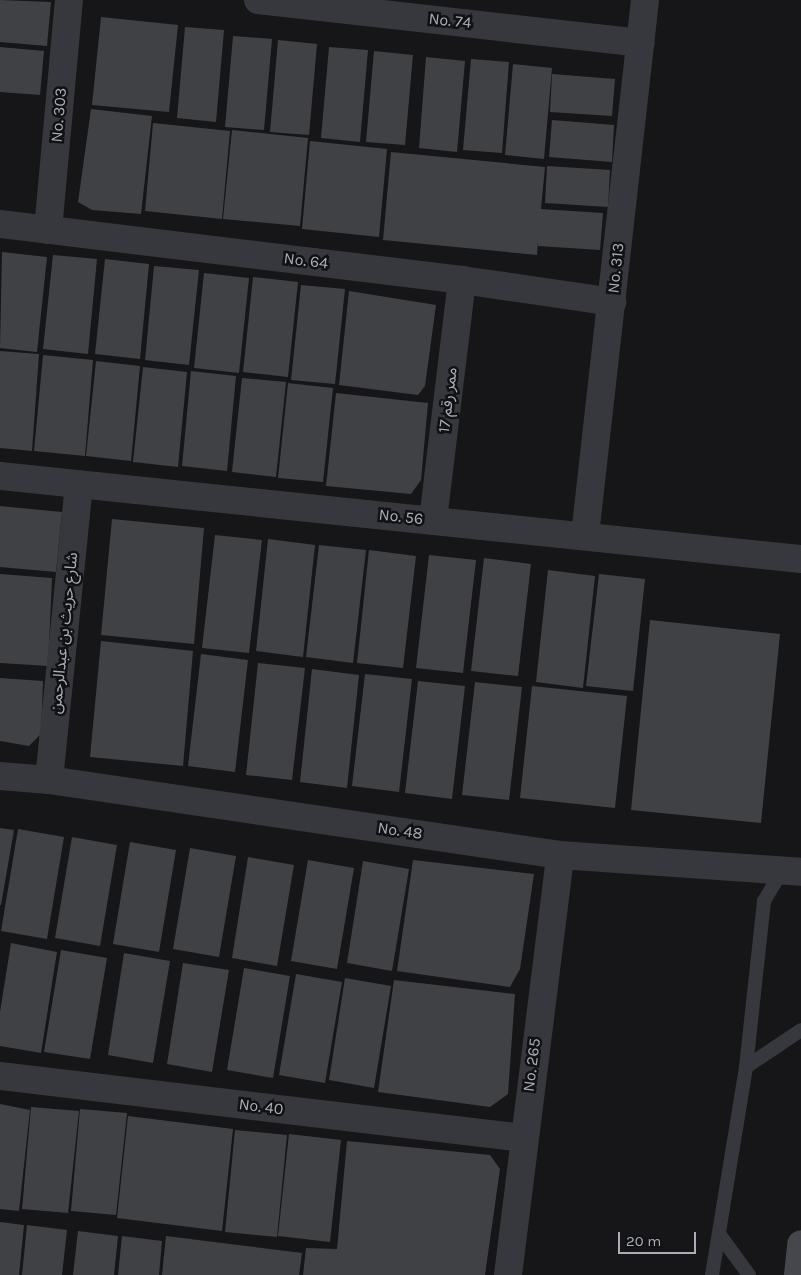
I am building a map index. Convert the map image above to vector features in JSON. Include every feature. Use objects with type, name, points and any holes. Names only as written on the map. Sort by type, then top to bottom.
[{"type":"main road","points":[[798,1275],[801,1244]]},
{"type":"street","name":"No. 303","points":[[48,230],[69,0]]},
{"type":"street","name":"No. 74","points":[[258,0],[642,43]]},
{"type":"street","name":"No. 313","points":[[585,535],[642,43],[645,0]]},
{"type":"street","name":"No. 64","points":[[0,224],[462,280],[612,302]]},
{"type":"street","name":"ممر رقم 17","points":[[434,520],[462,280]]},
{"type":"street","name":"No. 56","points":[[0,476],[79,486],[585,535],[801,559]]},
{"type":"street","name":"شارع حريث بن عبدالرحمن","points":[[50,780],[79,486]]},
{"type":"street","name":"No. 48","points":[[0,776],[50,780],[560,855],[792,872]]},
{"type":"street","name":"No. 265","points":[[508,1275],[523,1138],[560,855]]},
{"type":"street","name":"No. 40","points":[[0,1076],[523,1138]]},
{"type":"lane","points":[[712,1275],[746,1067],[764,901],[792,872]]},
{"type":"lane","points":[[746,1067],[801,1030]]},
{"type":"lane","points":[[719,1234],[749,1275]]},
{"type":"building","points":[[0,0],[51,2],[47,46],[0,42]]},
{"type":"building","points":[[101,17],[178,25],[169,112],[92,105]]},
{"type":"building","points":[[185,27],[224,30],[216,122],[177,118]]},
{"type":"building","points":[[233,36],[272,39],[264,130],[225,127]]},
{"type":"building","points":[[278,40],[317,44],[309,135],[270,132]]},
{"type":"building","points":[[0,47],[44,51],[40,95],[0,92]]},
{"type":"building","points":[[329,47],[368,50],[360,142],[321,138]]},
{"type":"building","points":[[374,51],[413,55],[405,145],[366,142]]},
{"type":"building","points":[[426,57],[465,61],[457,152],[419,148]]},
{"type":"building","points":[[471,59],[509,62],[502,153],[463,150]]},
{"type":"building","points":[[513,64],[552,68],[544,159],[505,155]]},
{"type":"building","points":[[552,74],[615,79],[612,116],[550,112]]},
{"type":"building","points":[[91,109],[152,116],[141,214],[92,210],[78,202]]},
{"type":"building","points":[[552,120],[614,125],[612,162],[549,157]]},
{"type":"building","points":[[153,123],[230,131],[222,219],[145,211]]},
{"type":"building","points":[[232,130],[308,138],[300,226],[223,219]]},
{"type":"building","points":[[310,141],[387,149],[379,237],[302,229]]},
{"type":"building","points":[[391,152],[545,167],[541,209],[603,213],[600,250],[538,246],[538,240],[537,255],[383,240]]},
{"type":"building","points":[[547,166],[610,170],[608,207],[545,203]]},
{"type":"building","points":[[2,252],[47,257],[37,352],[0,348]]},
{"type":"building","points":[[53,255],[97,259],[88,354],[43,349]]},
{"type":"building","points":[[105,259],[149,264],[140,359],[95,354]]},
{"type":"building","points":[[154,266],[199,270],[189,365],[145,360]]},
{"type":"building","points":[[204,273],[249,278],[239,373],[194,368]]},
{"type":"building","points":[[253,277],[298,282],[288,377],[243,372]]},
{"type":"building","points":[[301,285],[345,289],[335,384],[291,380]]},
{"type":"building","points":[[349,291],[436,305],[425,386],[418,395],[339,385]]},
{"type":"building","points":[[0,351],[39,354],[32,451],[0,448]]},
{"type":"building","points":[[43,355],[93,360],[85,456],[34,451]]},
{"type":"building","points":[[96,361],[140,366],[131,461],[86,456]]},
{"type":"building","points":[[143,367],[187,372],[178,467],[133,462]]},
{"type":"building","points":[[191,371],[236,376],[227,471],[182,466]]},
{"type":"building","points":[[242,378],[286,382],[276,477],[232,472]]},
{"type":"building","points":[[288,383],[333,388],[323,482],[278,478]]},
{"type":"building","points":[[336,393],[428,403],[421,480],[411,494],[326,486]]},
{"type":"building","points":[[0,506],[62,512],[56,572],[0,567]]},
{"type":"building","points":[[112,519],[204,528],[194,644],[101,635]]},
{"type":"building","points":[[215,535],[262,540],[249,653],[202,648]]},
{"type":"building","points":[[268,539],[315,545],[303,657],[256,651]]},
{"type":"building","points":[[319,545],[366,550],[353,663],[306,657]]},
{"type":"building","points":[[369,550],[416,556],[403,668],[357,663]]},
{"type":"building","points":[[429,555],[476,560],[463,673],[416,668]]},
{"type":"building","points":[[484,558],[531,564],[518,676],[471,671]]},
{"type":"building","points":[[548,570],[595,576],[583,688],[536,682]]},
{"type":"building","points":[[0,574],[52,578],[48,666],[0,663]]},
{"type":"building","points":[[599,574],[645,579],[633,691],[586,686]]},
{"type":"building","points":[[650,620],[780,634],[761,823],[631,810]]},
{"type":"building","points":[[101,641],[193,651],[183,766],[90,757]]},
{"type":"building","points":[[201,654],[248,660],[235,772],[188,766]]},
{"type":"building","points":[[258,663],[305,668],[292,780],[246,775]]},
{"type":"building","points":[[312,669],[359,675],[347,788],[300,782]]},
{"type":"building","points":[[365,674],[412,679],[399,792],[352,786]]},
{"type":"building","points":[[0,678],[43,681],[41,734],[29,746],[0,741]]},
{"type":"building","points":[[418,681],[465,686],[452,799],[405,793]]},
{"type":"building","points":[[475,682],[522,687],[509,800],[462,795]]},
{"type":"building","points":[[532,686],[627,696],[615,808],[520,798]]},
{"type":"building","points":[[0,828],[14,830],[1,905],[0,905]]},
{"type":"building","points":[[18,829],[64,837],[47,939],[1,931]]},
{"type":"building","points":[[72,837],[117,845],[100,946],[55,938]]},
{"type":"building","points":[[130,842],[176,850],[159,952],[113,944]]},
{"type":"building","points":[[190,848],[236,856],[219,957],[173,949]]},
{"type":"building","points":[[248,857],[294,865],[277,966],[232,958]]},
{"type":"building","points":[[308,860],[354,868],[337,969],[291,961]]},
{"type":"building","points":[[413,860],[534,874],[520,969],[510,987],[397,971]]},
{"type":"building","points":[[363,861],[409,869],[392,971],[347,963]]},
{"type":"building","points":[[11,943],[57,952],[41,1053],[0,1046],[0,1012]]},
{"type":"building","points":[[61,950],[107,958],[90,1059],[44,1052]]},
{"type":"building","points":[[124,953],[170,961],[153,1063],[108,1055]]},
{"type":"building","points":[[183,963],[229,970],[212,1072],[167,1064]]},
{"type":"building","points":[[244,968],[290,976],[273,1078],[227,1070]]},
{"type":"building","points":[[296,974],[342,982],[325,1083],[279,1075]]},
{"type":"building","points":[[345,978],[391,986],[374,1088],[329,1080]]},
{"type":"building","points":[[394,980],[515,994],[508,1094],[490,1107],[378,1092]]},
{"type":"building","points":[[0,1104],[30,1110],[19,1211],[0,1209]]},
{"type":"building","points":[[31,1107],[79,1111],[68,1213],[22,1209]]},
{"type":"building","points":[[80,1109],[127,1113],[116,1215],[71,1211]]},
{"type":"building","points":[[128,1116],[233,1129],[222,1231],[117,1218]]},
{"type":"building","points":[[235,1130],[287,1135],[277,1237],[225,1232]]},
{"type":"building","points":[[289,1134],[341,1140],[330,1242],[278,1236]]},
{"type":"building","points":[[347,1141],[490,1155],[500,1169],[485,1275],[303,1275],[306,1248],[337,1249]]},
{"type":"building","points":[[0,1222],[24,1225],[19,1275],[0,1275]]},
{"type":"building","points":[[27,1225],[67,1230],[62,1275],[22,1275]]},
{"type":"building","points":[[78,1231],[118,1236],[114,1275],[73,1275]]},
{"type":"building","points":[[122,1236],[162,1241],[159,1275],[118,1275]]},
{"type":"building","points":[[166,1236],[302,1253],[299,1275],[162,1275]]}]
